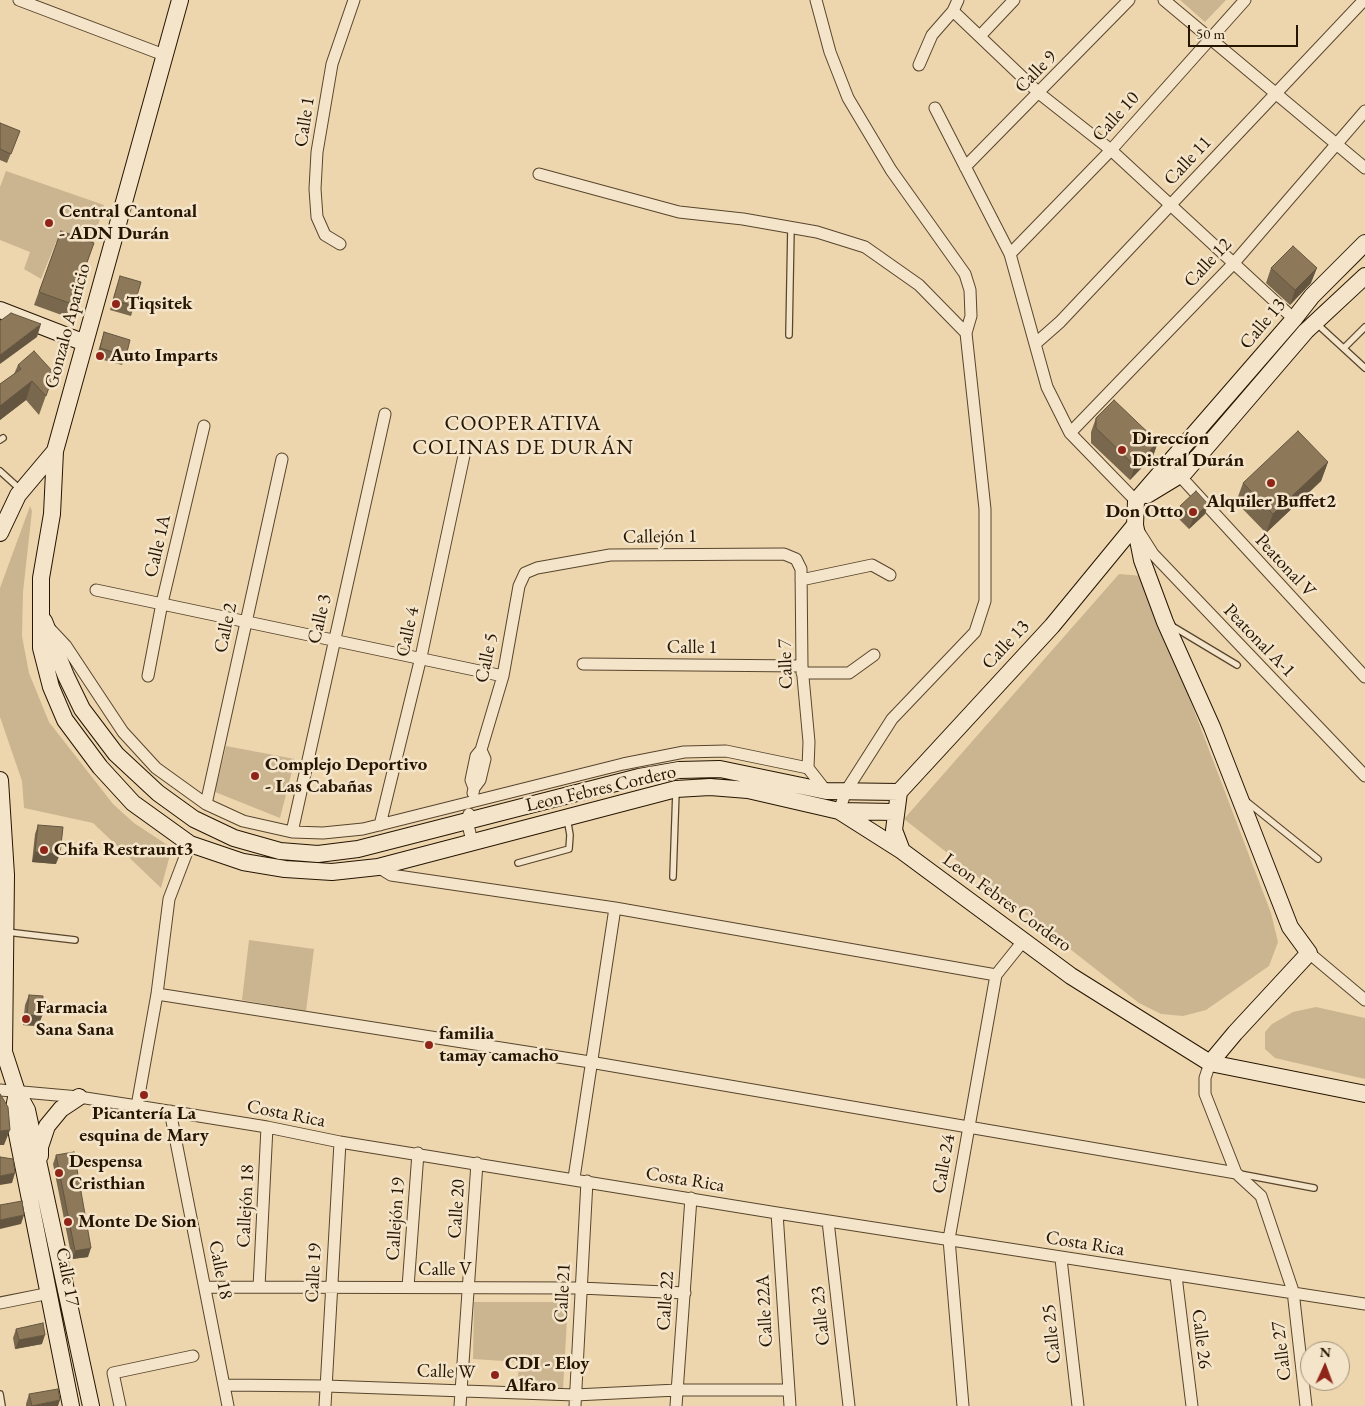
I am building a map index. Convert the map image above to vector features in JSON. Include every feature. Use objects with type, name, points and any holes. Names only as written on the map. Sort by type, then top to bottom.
[{"type":"street","points":[[19,0],[164,55]]},
{"type":"street","name":"Gonzalo Aparicio","points":[[0,533],[22,490],[55,451],[180,0]]},
{"type":"street","name":"Calle 1","points":[[340,244],[325,234],[317,216],[315,189],[317,152],[332,64],[341,32],[354,0]]},
{"type":"street","points":[[816,0],[830,52],[848,98],[890,170],[965,274],[970,290],[971,316],[966,334],[985,509],[985,602],[974,632],[892,719],[846,791],[839,810]]},
{"type":"street","points":[[919,65],[932,35],[953,11],[958,0]]},
{"type":"street","points":[[980,36],[1014,0]]},
{"type":"street","name":"Calle 9","points":[[965,167],[1040,94],[1129,0]]},
{"type":"street","points":[[1164,0],[1337,142],[1365,168]]},
{"type":"street","name":"Calle 10","points":[[1010,254],[1111,150],[1245,0]]},
{"type":"street","name":"Calle 11","points":[[1034,344],[1060,322],[1364,0]]},
{"type":"street","points":[[953,11],[1040,94],[1111,150],[1294,319]]},
{"type":"street","points":[[935,108],[1010,254],[1047,387],[1070,432],[1136,501],[1135,525],[1142,560],[1165,622],[1212,727],[1290,927],[1309,953],[1365,1000]]},
{"type":"street","name":"Calle 12","points":[[1070,432],[1233,264],[1365,111]]},
{"type":"street","points":[[539,174],[678,212],[743,219],[791,227],[817,232],[865,247],[919,285],[966,334]]},
{"type":"street","name":"Calle 13","points":[[1136,501],[1180,476],[1312,296],[1365,243]]},
{"type":"street","name":"Calle 13","points":[[1136,501],[1314,321],[1365,276]]},
{"type":"street","points":[[0,310],[85,343]]},
{"type":"street","name":"Calle 3","points":[[292,832],[333,640],[385,414]]},
{"type":"street","name":"Calle 1A","points":[[148,676],[162,604],[204,426]]},
{"type":"street","name":"Calle 4","points":[[380,825],[421,657],[466,446]]},
{"type":"street","name":"Leon Febres Cordero","points":[[55,451],[52,514],[40,578],[43,618],[41,648],[53,692],[65,720],[100,767],[133,802],[190,844],[243,862],[285,869],[332,872],[378,867],[676,789],[710,787],[748,790],[839,810],[894,812]]},
{"type":"street","name":"Calle 2","points":[[206,804],[245,620],[282,460]]},
{"type":"street","name":"Peatonal V","points":[[1180,476],[1365,677]]},
{"type":"street","name":"Calle 13","points":[[894,812],[899,792],[1052,626],[1135,525]]},
{"type":"street","name":"Peatonal A-1","points":[[1135,525],[1153,554],[1365,776]]},
{"type":"street","name":"Callejón 1","points":[[525,573],[537,568],[610,556],[784,554],[796,558]]},
{"type":"street","name":"Calle 7","points":[[796,558],[801,569],[802,670],[809,742],[808,768]]},
{"type":"street","points":[[801,580],[872,565],[890,575]]},
{"type":"street","name":"Calle 5","points":[[467,822],[472,804],[474,788],[471,780],[476,756],[481,750],[503,676],[519,586],[525,573]]},
{"type":"street","points":[[96,590],[421,657],[503,676]]},
{"type":"street","points":[[43,618],[66,646],[123,732],[156,768],[206,804],[243,821],[292,832],[323,833],[363,829],[472,804],[624,764],[684,752],[726,751],[808,768],[826,791]]},
{"type":"street","name":"Leon Febres Cordero","points":[[43,618],[69,683],[82,709],[116,754],[158,793],[194,819],[234,838],[280,851],[318,854],[358,849],[639,777],[678,770],[720,769],[826,791],[899,792]]},
{"type":"street","name":"Calle 1","points":[[583,664],[849,672],[874,656]]},
{"type":"street","points":[[53,692],[59,684],[69,683]]},
{"type":"street","points":[[0,780],[6,875],[2,1022],[4,1052],[17,1092]]},
{"type":"street","name":"Leon Febres Cordero","points":[[839,810],[902,851],[1072,976],[1210,1064],[1365,1094]]},
{"type":"street","points":[[894,812],[894,830],[902,851]]},
{"type":"street","points":[[467,822],[472,841]]},
{"type":"street","points":[[137,1106],[157,994],[169,900],[190,844]]},
{"type":"street","points":[[378,867],[391,876],[615,908],[996,975]]},
{"type":"street","points":[[574,1178],[590,1062],[615,908]]},
{"type":"street","name":"Calle 24","points":[[962,1406],[949,1239],[996,975],[1024,940]]},
{"type":"street","points":[[1236,1173],[1205,1094],[1205,1078],[1210,1064],[1309,953]]},
{"type":"street","points":[[157,994],[590,1062],[1236,1173]]},
{"type":"street","name":"Costa Rica","points":[[0,1090],[79,1097],[170,1111],[268,1127],[340,1142],[574,1178],[587,1182],[949,1239],[1061,1259],[1293,1291],[1365,1304]]},
{"type":"street","name":"Calle 17","points":[[17,1092],[13,1114],[16,1162],[50,1293],[71,1406]]},
{"type":"street","name":"Calle 17","points":[[17,1092],[27,1110],[41,1168],[91,1406]]},
{"type":"street","points":[[41,1168],[40,1147],[47,1126],[60,1109],[79,1097]]},
{"type":"street","name":"Calle 18","points":[[170,1111],[228,1406]]},
{"type":"street","name":"Callejón 18","points":[[259,1287],[268,1127]]},
{"type":"street","name":"Calle 19","points":[[325,1406],[340,1142]]},
{"type":"street","name":"Callejón 19","points":[[408,1287],[418,1153]]},
{"type":"street","name":"Calle 20","points":[[460,1406],[478,1163]]},
{"type":"street","name":"Calle 27","points":[[1236,1173],[1261,1196],[1293,1291],[1306,1406]]},
{"type":"street","name":"Calle 21","points":[[575,1400],[587,1182]]},
{"type":"street","name":"Calle 22","points":[[676,1406],[691,1198]]},
{"type":"street","name":"Calle 22A","points":[[777,1213],[787,1390],[790,1406]]},
{"type":"street","name":"Calle 23","points":[[828,1221],[849,1406]]},
{"type":"street","name":"Calle 25","points":[[1061,1259],[1078,1406]]},
{"type":"street","name":"Calle 26","points":[[1176,1276],[1192,1406]]},
{"type":"street","name":"Calle V","points":[[206,1287],[581,1288],[685,1293]]},
{"type":"street","points":[[0,1303],[50,1293]]},
{"type":"street","points":[[120,1406],[113,1373],[193,1356]]},
{"type":"street","name":"Calle W","points":[[224,1385],[461,1390],[575,1400],[677,1390],[787,1390]]},
{"type":"lane","points":[[789,335],[791,227]]},
{"type":"lane","points":[[1314,321],[1365,368]]},
{"type":"lane","points":[[1344,348],[1365,327]]},
{"type":"lane","points":[[0,471],[22,490]]},
{"type":"lane","points":[[1165,622],[1237,665]]},
{"type":"lane","points":[[673,877],[676,789]]},
{"type":"lane","points":[[1238,795],[1318,859]]},
{"type":"lane","points":[[518,863],[569,850],[570,836],[567,816]]},
{"type":"lane","points":[[5,932],[75,940]]},
{"type":"lane","points":[[1236,1173],[1314,1188]]},
{"type":"lane","points":[[0,1394],[2,1406]]},
{"type":"shaded area","points":[[1180,0],[1226,0],[1205,22]]},
{"type":"shaded area","name":"Central Cantonal - ADN Durán","points":[[6,171],[104,205],[90,253],[56,242],[41,279],[24,269],[30,252],[0,240],[0,187]]},
{"type":"shaded area","points":[[30,506],[32,511],[23,592],[22,636],[29,673],[49,722],[113,804],[134,823],[172,848],[161,888],[93,823],[24,808],[22,781],[0,717],[0,588]]},
{"type":"shaded area","points":[[1119,574],[1143,576],[1271,913],[1278,942],[1269,966],[1206,1010],[1183,1016],[1161,1014],[1139,1003],[904,819]]},
{"type":"shaded area","name":"Complejo Deportivo - Las Cabañas","points":[[226,746],[295,759],[280,818],[215,792]]},
{"type":"shaded area","points":[[249,940],[314,949],[306,1011],[242,1000]]},
{"type":"shaded area","points":[[1316,1007],[1365,1018],[1365,1079],[1275,1058],[1265,1049],[1265,1032],[1272,1024],[1293,1012]]},
{"type":"shaded area","points":[[474,1302],[568,1302],[563,1389],[517,1390],[519,1362],[473,1359]]},
{"type":"building","points":[[0,123],[20,131],[11,154],[0,149]]},
{"type":"building","points":[[61,231],[94,243],[72,304],[39,292]]},
{"type":"building","points":[[1293,246],[1317,268],[1295,290],[1271,268]]},
{"type":"building","points":[[120,276],[141,282],[134,306],[113,300]]},
{"type":"building","points":[[11,313],[41,324],[0,355],[0,321]]},
{"type":"building","points":[[104,332],[130,340],[126,356],[100,348]]},
{"type":"building","points":[[34,351],[54,373],[46,396],[32,381],[0,406],[0,384],[21,369],[18,365]]},
{"type":"building","points":[[1114,400],[1158,442],[1135,466],[1096,428],[1096,418]]},
{"type":"building","points":[[1298,431],[1328,462],[1273,514],[1243,483]]},
{"type":"building","points":[[1196,491],[1208,504],[1193,519],[1180,506]]},
{"type":"building","points":[[38,825],[63,827],[60,854],[35,852]]},
{"type":"building","points":[[29,995],[43,996],[42,1016],[27,1015]]},
{"type":"building","points":[[0,1094],[8,1107],[10,1130],[0,1131]]},
{"type":"building","points":[[74,1152],[91,1248],[75,1251],[56,1155]]},
{"type":"building","points":[[0,1157],[13,1159],[15,1173],[0,1176]]},
{"type":"building","points":[[22,1201],[24,1215],[0,1220],[0,1205]]},
{"type":"building","points":[[43,1323],[45,1335],[19,1340],[16,1329]]},
{"type":"building","points":[[58,1389],[60,1400],[32,1406],[29,1394]]},
{"type":"place","name":"Central Cantonal - ADN Durán","points":[[49,223]]},
{"type":"place","name":"Tiqsitek","points":[[116,304]]},
{"type":"place","name":"Auto Imparts","points":[[100,356]]},
{"type":"place","name":"Direccíon Distral Durán","points":[[1122,450]]},
{"type":"place","name":"Alquiler Buffet2","points":[[1271,483]]},
{"type":"place","name":"Don Otto","points":[[1193,512]]},
{"type":"place","name":"Complejo Deportivo - Las Cabañas","points":[[255,776]]},
{"type":"place","name":"Chifa Restraunt3","points":[[44,850]]},
{"type":"place","name":"Farmacia Sana Sana","points":[[26,1019]]},
{"type":"place","name":"familia tamay camacho","points":[[429,1045]]},
{"type":"place","name":"Picantería La esquina de Mary","points":[[144,1095]]},
{"type":"place","name":"Despensa Cristhian","points":[[59,1173]]},
{"type":"place","name":"Monte De Sion","points":[[68,1222]]},
{"type":"place","name":"CDI - Eloy Alfaro","points":[[495,1375]]},
{"type":"district","name":"COOPERATIVA COLINAS DE DURÁN","points":[[523,436]]}]
